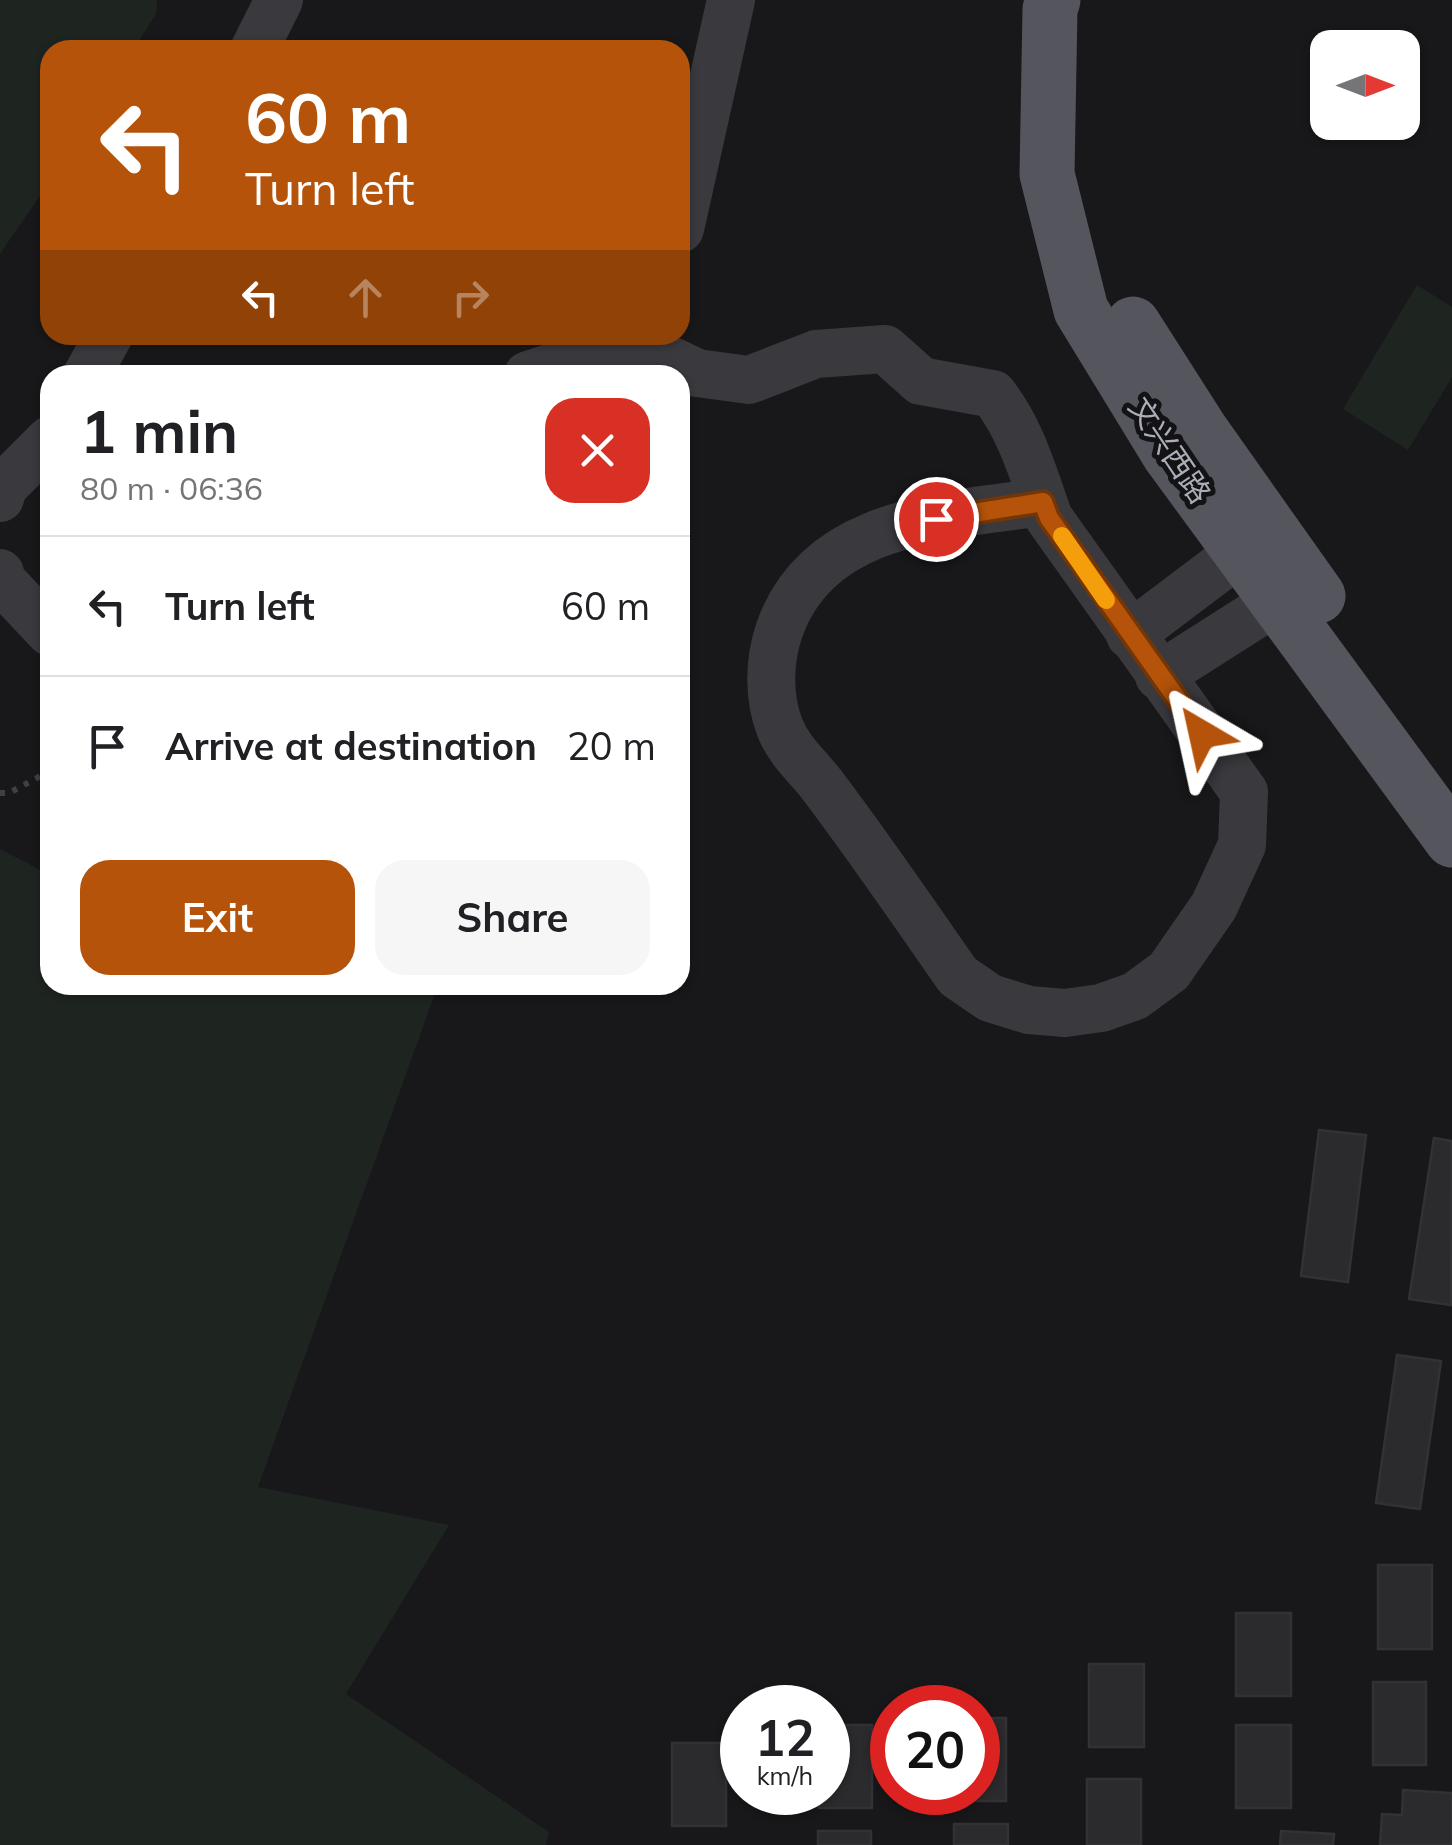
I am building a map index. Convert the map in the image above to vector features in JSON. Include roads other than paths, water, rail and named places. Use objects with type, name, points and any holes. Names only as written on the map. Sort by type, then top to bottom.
[{"type":"main road","name":"文兴西路","points":[[1053,0],[1047,174],[1082,310],[1169,454],[1256,541],[1292,591],[1452,840]]},
{"type":"main road","name":"文兴西路","points":[[1081,0],[1077,10],[1077,169],[1116,298],[1202,432],[1256,541]]},
{"type":"main road","name":"文兴西路","points":[[1292,591],[1452,780]]},
{"type":"lane","points":[[259,40],[278,0]]},
{"type":"lane","points":[[690,184],[731,0]]},
{"type":"lane","points":[[557,365],[613,346],[634,345]]},
{"type":"lane","points":[[656,345],[685,365]]},
{"type":"lane","points":[[690,368],[697,373],[749,380],[816,354],[884,349],[921,380],[994,394],[1014,420],[1049,518],[1244,792],[1242,846],[1214,906],[1168,971],[1134,996],[1100,1008],[1065,1013],[1029,1010],[990,998],[958,976],[822,785],[792,751],[779,726],[772,690],[772,654],[787,609],[815,569],[854,542],[905,525],[1043,502]]},
{"type":"lane","points":[[0,498],[4,486],[40,450]]},
{"type":"lane","points":[[1130,635],[1256,541]]},
{"type":"lane","points":[[0,573],[2,581],[40,621]]},
{"type":"lane","points":[[1159,676],[1292,591]]}]
